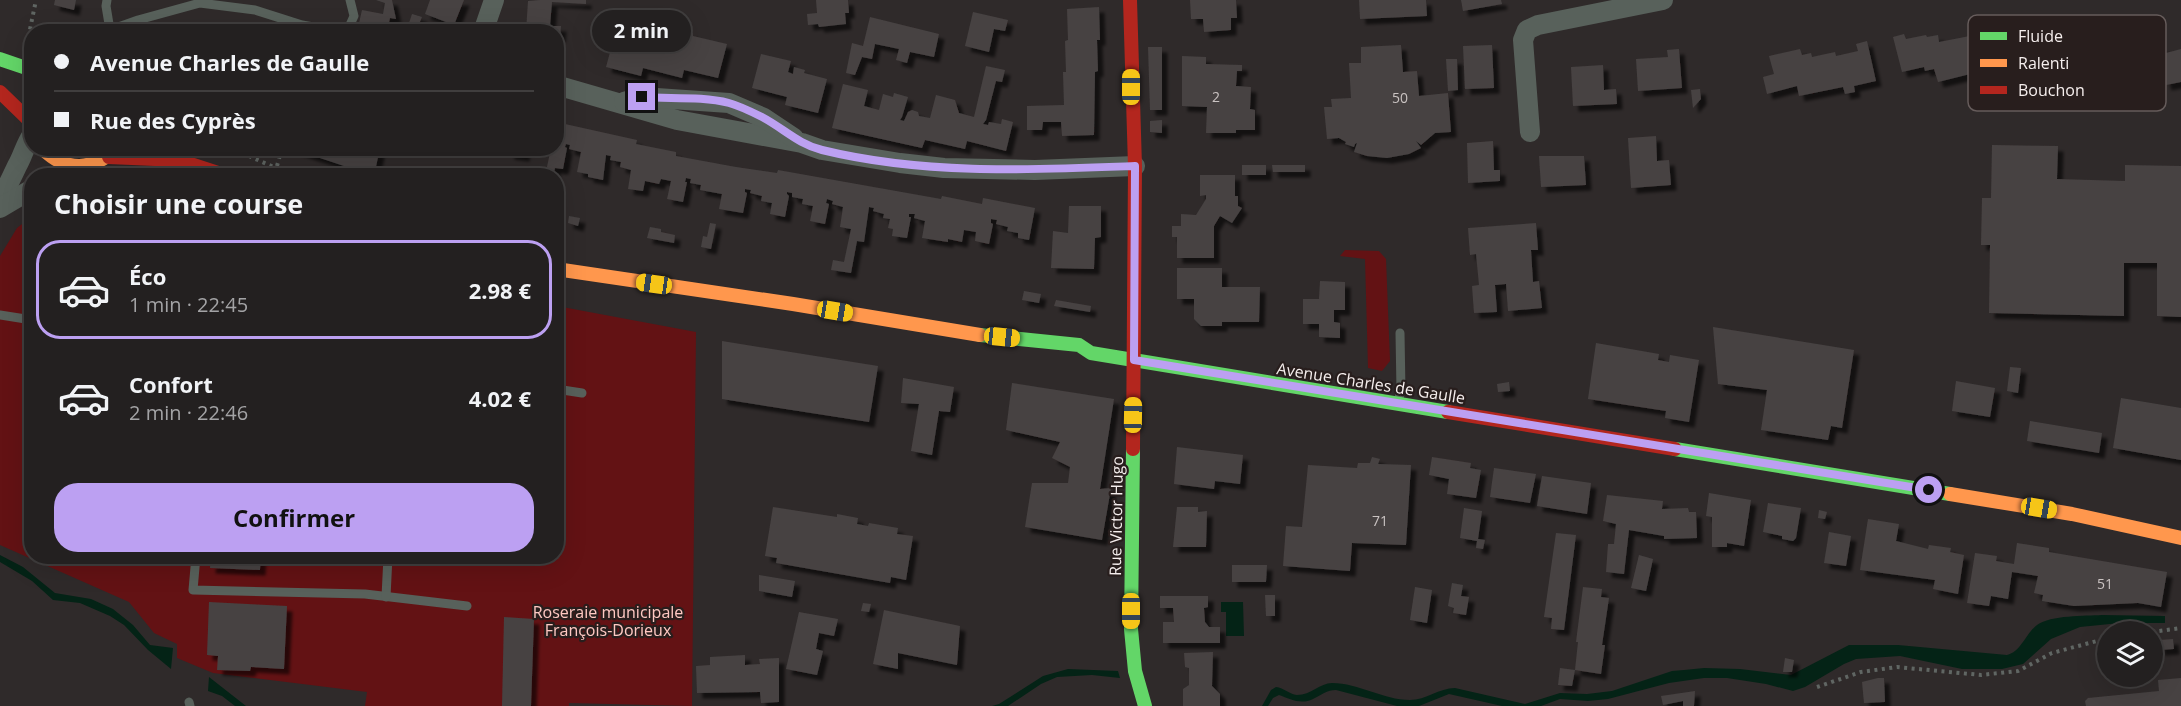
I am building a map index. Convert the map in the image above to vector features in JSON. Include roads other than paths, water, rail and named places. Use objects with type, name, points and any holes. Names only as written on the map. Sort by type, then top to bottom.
[{"type":"main road","name":"Rue Victor Hugo","points":[[1130,0],[1135,166],[1131,629],[1136,671],[1145,706]]},
{"type":"main road","points":[[0,59],[24,67]]},
{"type":"main road","points":[[0,92],[24,115]]},
{"type":"main road","points":[[51,156],[69,166],[82,167],[96,164],[108,156]]},
{"type":"main road","points":[[141,156],[178,160],[202,168]]},
{"type":"main road","points":[[205,156],[224,168]]},
{"type":"main road","name":"Avenue Charles de Gaulle","points":[[564,270],[782,302],[983,335],[1079,345],[1091,353],[2072,514],[2181,538]]},
{"type":"street","points":[[486,24],[494,0]]},
{"type":"street","points":[[1530,132],[1523,40],[1527,30],[1538,25],[1663,0]]},
{"type":"street","points":[[564,87],[618,103],[642,97],[729,103],[764,118],[802,143],[822,150],[900,163],[944,168],[1035,171],[1135,166]]},
{"type":"street","points":[[0,202],[19,164],[24,147]]},
{"type":"street","points":[[0,208],[24,194]]},
{"type":"lane","points":[[107,0],[108,24]]},
{"type":"lane","points":[[350,0],[354,16],[350,24]]},
{"type":"lane","points":[[127,24],[201,3],[255,10],[299,24]]},
{"type":"lane","points":[[0,315],[24,319]]},
{"type":"lane","points":[[1397,404],[1401,391],[1400,333]]},
{"type":"lane","points":[[564,390],[582,393]]},
{"type":"lane","points":[[195,564],[193,590],[364,594],[467,606]]},
{"type":"lane","points":[[386,597],[388,564]]},
{"type":"park label","name":"Roseraie municipale François-Dorieux","points":[[608,621]]}]
